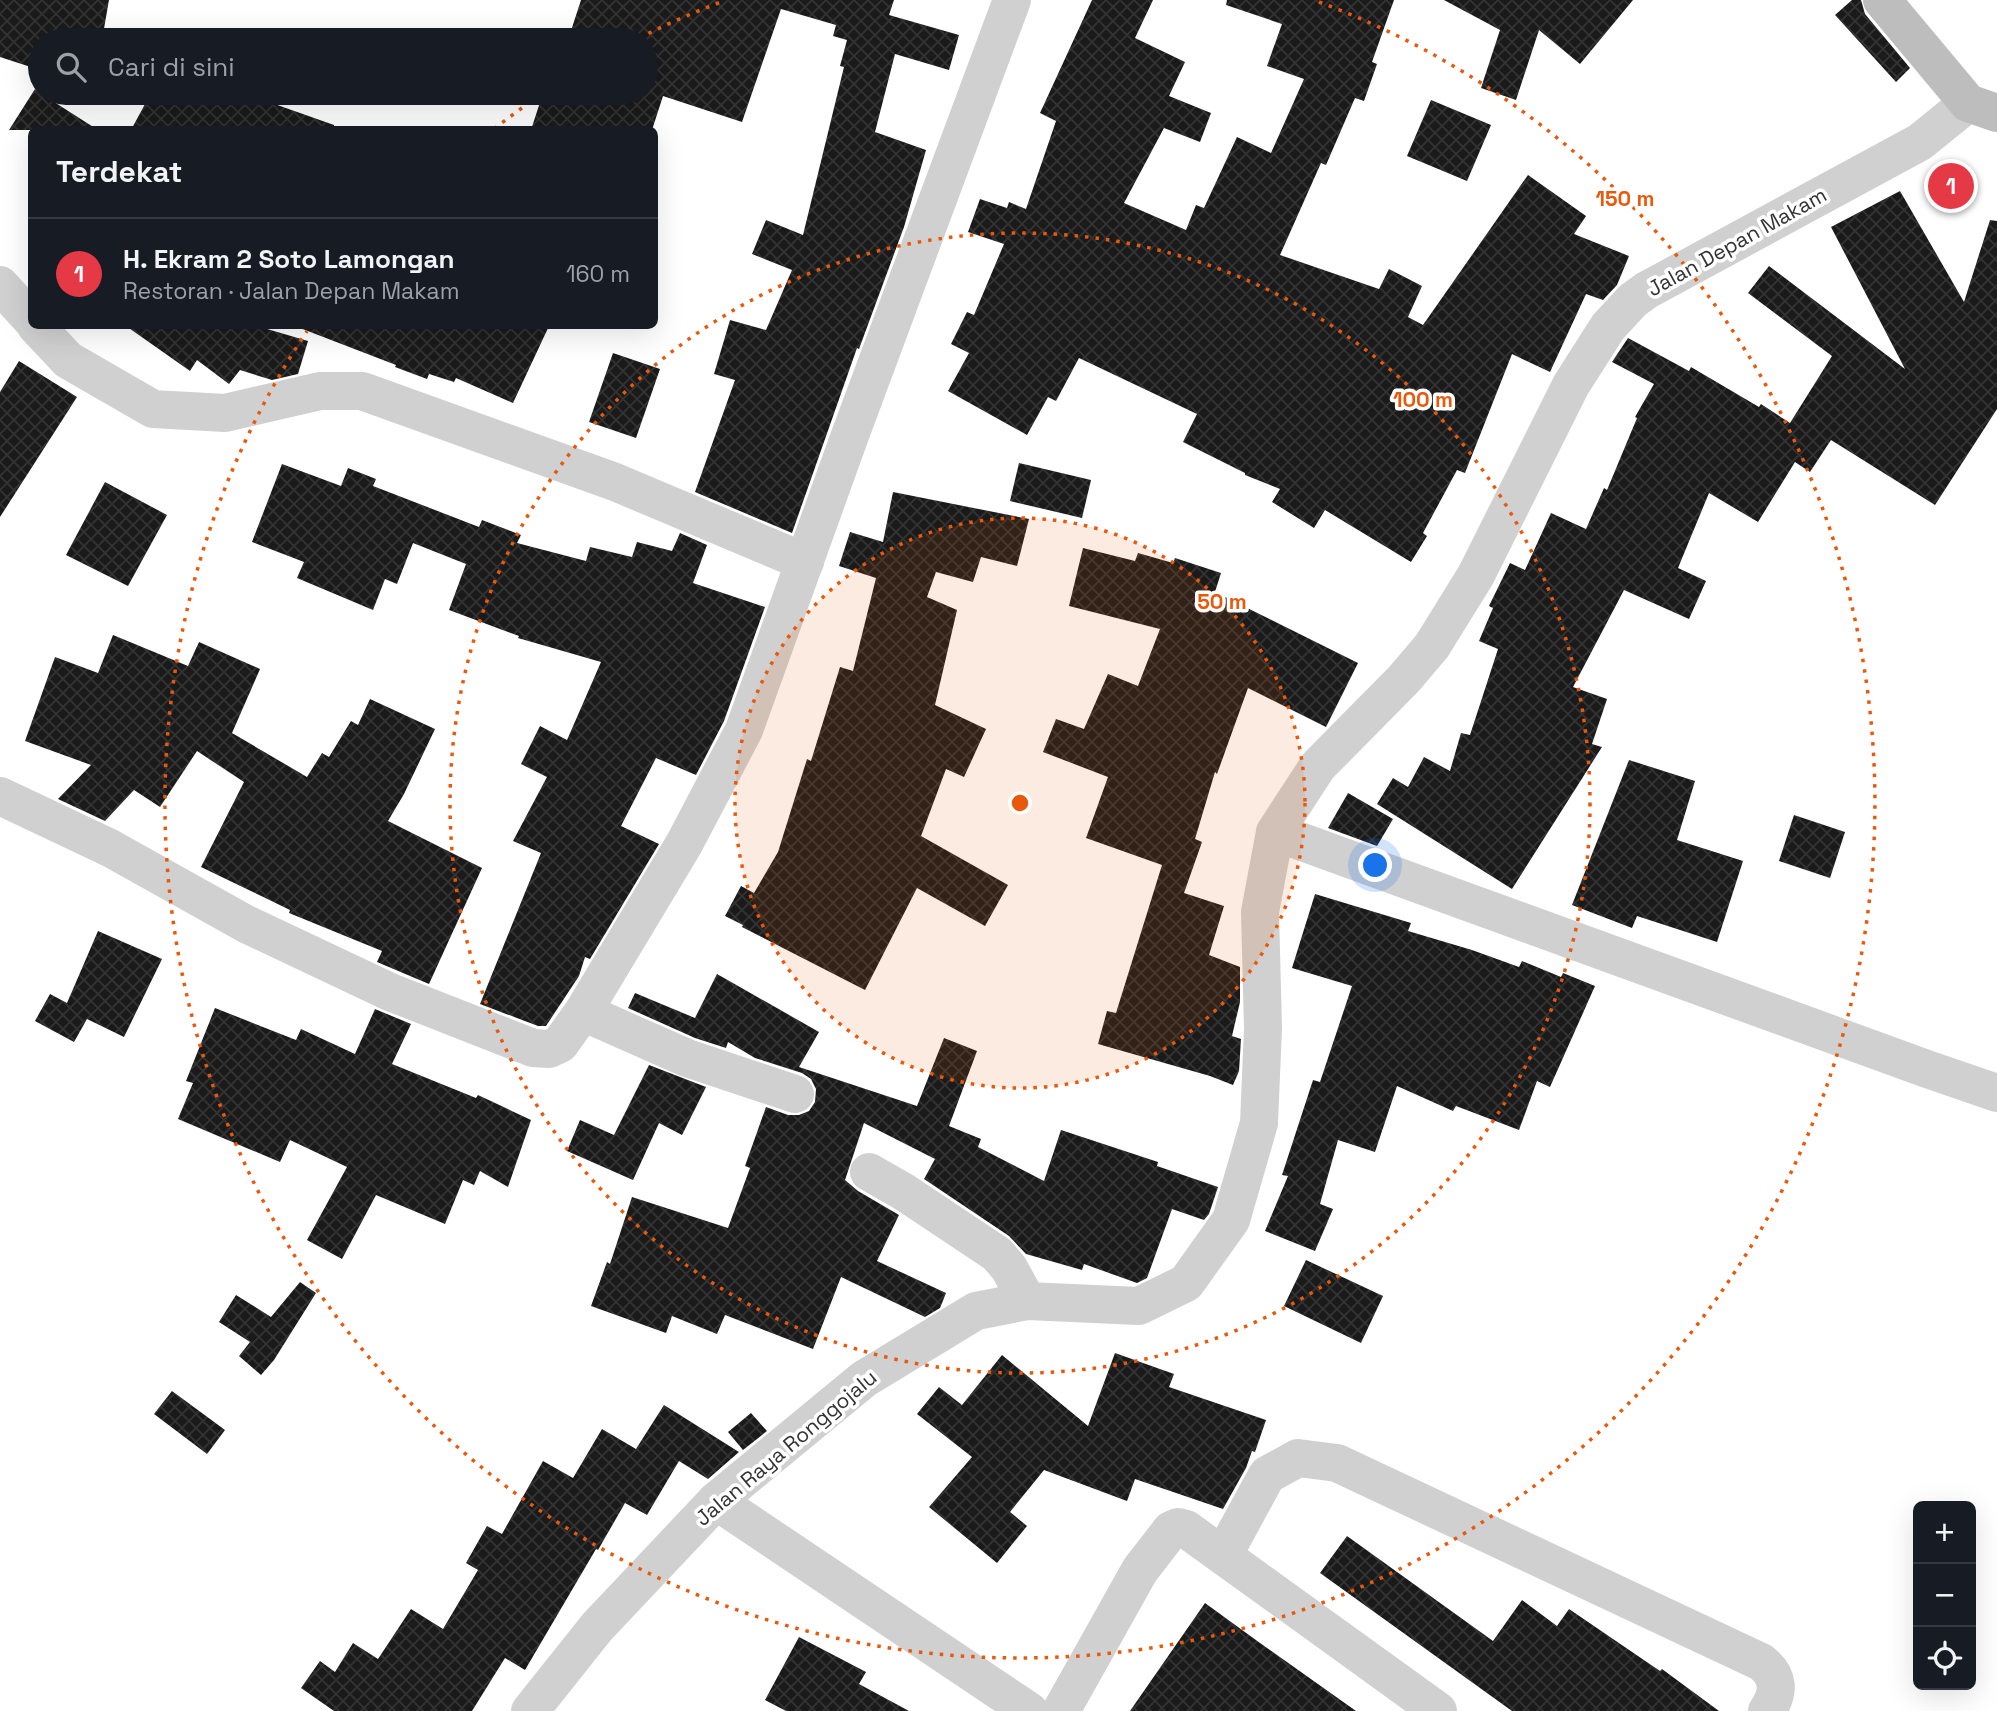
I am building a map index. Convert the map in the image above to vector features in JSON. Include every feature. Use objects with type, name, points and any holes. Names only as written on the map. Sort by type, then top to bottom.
[{"type":"main road","points":[[1882,0],[1982,108]]},
{"type":"street","points":[[0,796],[110,848],[246,924],[378,986],[533,1048],[549,1049],[560,1044],[583,1012],[684,844],[744,730],[1012,0]]},
{"type":"street","name":"Jalan Depan Makam","points":[[1404,679],[1432,646],[1476,575],[1571,385],[1608,327],[1633,300],[1741,238],[1982,108]]},
{"type":"street","points":[[0,285],[28,316]]},
{"type":"street","points":[[39,329],[68,360],[153,409],[225,413],[320,391],[362,391],[615,482],[805,562]]},
{"type":"street","name":"Jalan Raya Ronggojalu","points":[[530,1711],[597,1627],[716,1501],[864,1379],[976,1311],[1027,1301],[1139,1307],[1186,1283],[1231,1220],[1259,1123],[1262,1028],[1260,912],[1275,832],[1318,766],[1404,679]]},
{"type":"street","points":[[1275,832],[1997,1093]]},
{"type":"street","points":[[583,1012],[687,1058],[795,1094]]},
{"type":"street","points":[[869,1172],[997,1254],[1009,1268],[1027,1301]]},
{"type":"street","points":[[1224,1554],[1267,1475],[1298,1458],[1337,1463],[1761,1662],[1771,1670],[1776,1680],[1777,1693],[1767,1711]]},
{"type":"street","points":[[716,1501],[1012,1707]]},
{"type":"street","points":[[1061,1711],[1140,1570],[1171,1530],[1178,1527],[1186,1529],[1224,1554],[1438,1711]]},
{"type":"building","points":[[0,0],[109,0],[104,28],[28,28],[28,66],[0,57]]},
{"type":"building","points":[[581,0],[894,0],[889,15],[959,35],[949,70],[895,54],[875,132],[926,150],[904,227],[859,349],[857,348],[792,533],[695,492],[735,380],[714,374],[730,320],[766,330],[792,270],[752,254],[766,220],[803,235],[844,67],[840,66],[847,40],[833,36],[836,25],[781,9],[742,122],[663,96],[653,126],[532,126],[539,105],[658,105],[658,28],[572,28]]},
{"type":"building","points":[[1092,0],[1153,0],[1135,38],[1185,62],[1169,96],[1211,113],[1200,142],[1164,128],[1124,203],[1186,230],[1196,205],[1204,208],[1237,137],[1271,153],[1304,79],[1267,66],[1282,24],[1226,5],[1227,0],[1394,0],[1372,62],[1377,64],[1364,101],[1355,98],[1326,165],[1321,163],[1280,255],[1379,289],[1389,269],[1422,286],[1408,317],[1423,325],[1528,175],[1586,216],[1574,234],[1629,256],[1617,285],[1603,300],[1586,294],[1550,372],[1512,354],[1465,473],[1457,470],[1423,533],[1427,536],[1411,562],[1325,510],[1314,528],[1272,502],[1280,489],[1245,475],[1183,442],[1197,414],[1079,358],[1056,401],[1048,397],[1027,435],[948,391],[969,353],[951,344],[967,312],[974,315],[1004,244],[968,232],[980,199],[1007,208],[1009,202],[1026,209],[1056,121],[1040,113]]},
{"type":"building","points":[[1444,0],[1633,0],[1580,64],[1539,30],[1516,100],[1481,88],[1500,30]]},
{"type":"building","points":[[1852,0],[1861,0],[1865,14],[1910,68],[1896,82],[1835,15]]},
{"type":"building","points":[[28,100],[28,105],[59,105],[92,126],[28,126],[28,130],[9,130]]},
{"type":"building","points":[[1431,100],[1491,125],[1467,181],[1407,156]]},
{"type":"building","points":[[145,105],[277,105],[334,125],[334,126],[133,126]]},
{"type":"building","points":[[1900,191],[1964,302],[1990,220],[1997,221],[1997,409],[1935,505],[1831,440],[1810,472],[1795,462],[1758,522],[1709,493],[1678,568],[1706,581],[1689,619],[1624,590],[1573,687],[1607,699],[1592,744],[1602,747],[1512,889],[1377,804],[1393,778],[1408,787],[1424,757],[1450,771],[1461,733],[1470,735],[1498,649],[1479,641],[1493,608],[1489,606],[1510,563],[1525,570],[1551,513],[1586,529],[1604,488],[1607,490],[1637,418],[1635,417],[1654,384],[1612,362],[1628,338],[1689,371],[1691,367],[1759,407],[1761,404],[1790,423],[1832,356],[1748,293],[1769,266],[1905,369],[1831,227]]},
{"type":"building","points":[[130,329],[267,329],[308,341],[298,374],[272,380],[240,370],[229,384],[197,360],[190,371]]},
{"type":"building","points":[[303,329],[548,329],[513,403],[456,378],[454,382],[429,374],[427,379],[395,367],[396,365]]},
{"type":"building","points":[[613,353],[660,369],[636,438],[589,422]]},
{"type":"building","points":[[19,361],[77,397],[0,517],[0,392]]},
{"type":"building","points":[[1019,463],[1091,480],[1082,518],[1010,501]]},
{"type":"building","points":[[282,464],[341,486],[348,468],[376,479],[373,486],[479,527],[482,520],[521,535],[517,543],[586,561],[590,547],[632,557],[637,542],[672,551],[680,533],[707,545],[693,583],[765,607],[724,721],[696,775],[656,758],[621,826],[659,844],[590,959],[585,957],[579,976],[546,1026],[538,1026],[480,1004],[541,853],[513,841],[547,777],[521,764],[540,726],[567,740],[601,662],[518,638],[519,636],[449,610],[466,564],[413,543],[397,584],[385,579],[373,610],[297,578],[304,562],[252,542]]},
{"type":"building","points":[[105,482],[167,515],[128,586],[66,555]]},
{"type":"building","points":[[893,492],[1029,519],[1017,566],[981,557],[973,582],[936,572],[927,597],[957,610],[935,705],[986,729],[964,777],[946,769],[921,836],[1008,885],[985,926],[917,888],[865,990],[725,916],[741,886],[754,893],[778,852],[807,759],[811,761],[840,667],[853,671],[876,578],[839,566],[850,532],[883,542]]},
{"type":"building","points":[[1083,548],[1135,561],[1138,553],[1173,563],[1175,558],[1221,573],[1215,592],[1358,663],[1326,727],[1248,688],[1217,774],[1215,772],[1195,839],[1202,842],[1184,893],[1224,906],[1209,955],[1240,967],[1240,1002],[1232,1036],[1241,1039],[1239,1071],[1233,1085],[1098,1044],[1107,1011],[1116,1013],[1162,865],[1086,838],[1108,777],[1043,752],[1056,719],[1084,729],[1108,674],[1138,686],[1160,629],[1069,606]]},
{"type":"building","points":[[113,635],[188,666],[199,642],[260,669],[232,733],[307,777],[322,753],[329,757],[351,721],[358,725],[370,699],[435,729],[388,821],[482,868],[429,984],[377,962],[382,951],[289,913],[290,910],[201,867],[244,782],[197,751],[160,807],[134,790],[105,821],[58,799],[91,765],[25,741],[55,657],[98,673]]},
{"type":"building","points":[[1629,760],[1695,781],[1677,840],[1743,861],[1717,942],[1637,916],[1632,928],[1572,905]]},
{"type":"building","points":[[1348,793],[1393,819],[1377,846],[1328,828]]},
{"type":"building","points":[[1794,815],[1845,832],[1830,878],[1779,861]]},
{"type":"building","points":[[1315,894],[1411,923],[1408,931],[1519,967],[1522,961],[1561,977],[1563,973],[1595,986],[1550,1087],[1537,1081],[1519,1130],[1456,1106],[1453,1111],[1397,1086],[1375,1152],[1338,1140],[1320,1204],[1333,1209],[1315,1251],[1265,1231],[1288,1176],[1282,1175],[1313,1080],[1320,1082],[1352,986],[1292,968]]},
{"type":"building","points":[[98,931],[162,959],[124,1037],[87,1019],[74,1042],[35,1021],[50,994],[67,1003]]},
{"type":"building","points":[[717,974],[819,1032],[799,1067],[917,1106],[944,1038],[977,1051],[949,1126],[981,1139],[978,1147],[1044,1181],[1061,1130],[1158,1162],[1157,1166],[1218,1187],[1209,1214],[1204,1220],[1172,1209],[1147,1278],[1137,1283],[1084,1264],[1082,1270],[1026,1254],[1009,1236],[924,1179],[935,1159],[864,1123],[845,1180],[858,1191],[899,1215],[877,1261],[946,1293],[940,1308],[925,1317],[841,1277],[813,1349],[725,1315],[717,1334],[672,1316],[666,1333],[591,1306],[607,1262],[610,1264],[632,1197],[728,1228],[750,1168],[745,1166],[766,1107],[788,1115],[799,1115],[809,1111],[815,1102],[816,1089],[811,1079],[802,1073],[755,1058],[728,1042],[726,1048],[695,1038],[628,1008],[635,993],[695,1018]]},
{"type":"building","points":[[215,1008],[296,1040],[301,1029],[355,1054],[375,1009],[411,1024],[392,1064],[476,1098],[478,1095],[531,1120],[508,1187],[480,1171],[474,1185],[463,1180],[445,1224],[376,1195],[342,1259],[307,1240],[347,1167],[290,1140],[280,1162],[178,1119],[193,1083],[186,1081]]},
{"type":"building","points":[[649,1065],[706,1087],[682,1135],[659,1123],[633,1180],[567,1151],[580,1120],[614,1135]]},
{"type":"building","points":[[1306,1260],[1383,1296],[1361,1343],[1284,1306]]},
{"type":"building","points":[[300,1282],[316,1293],[274,1360],[261,1375],[239,1356],[250,1342],[219,1322],[236,1295],[271,1317]]},
{"type":"building","points":[[1115,1353],[1174,1374],[1169,1387],[1266,1420],[1255,1452],[1252,1451],[1246,1468],[1223,1509],[1135,1479],[1127,1501],[1044,1470],[1010,1512],[1027,1526],[997,1563],[929,1507],[972,1457],[917,1414],[939,1387],[962,1405],[1002,1355],[1088,1426]]},
{"type":"building","points":[[172,1391],[225,1430],[207,1454],[154,1414]]},
{"type":"building","points":[[664,1405],[739,1452],[708,1479],[679,1461],[647,1515],[625,1503],[525,1670],[505,1658],[472,1711],[334,1711],[301,1688],[320,1661],[335,1672],[353,1643],[378,1659],[411,1609],[443,1629],[478,1570],[466,1563],[487,1526],[502,1534],[543,1461],[573,1478],[602,1429],[636,1449]]},
{"type":"building","points":[[751,1413],[767,1431],[743,1450],[728,1432]]},
{"type":"building","points":[[1347,1536],[1493,1641],[1522,1600],[1557,1626],[1569,1609],[1660,1671],[1662,1669],[1719,1711],[1512,1711],[1320,1573]]},
{"type":"building","points":[[1205,1603],[1260,1643],[1356,1711],[1130,1711]]},
{"type":"building","points":[[799,1637],[866,1672],[859,1684],[909,1711],[786,1711],[765,1700]]},
{"type":"place","name":"H. Ekram 2 Soto Lamongan","points":[[1951,186]]}]
